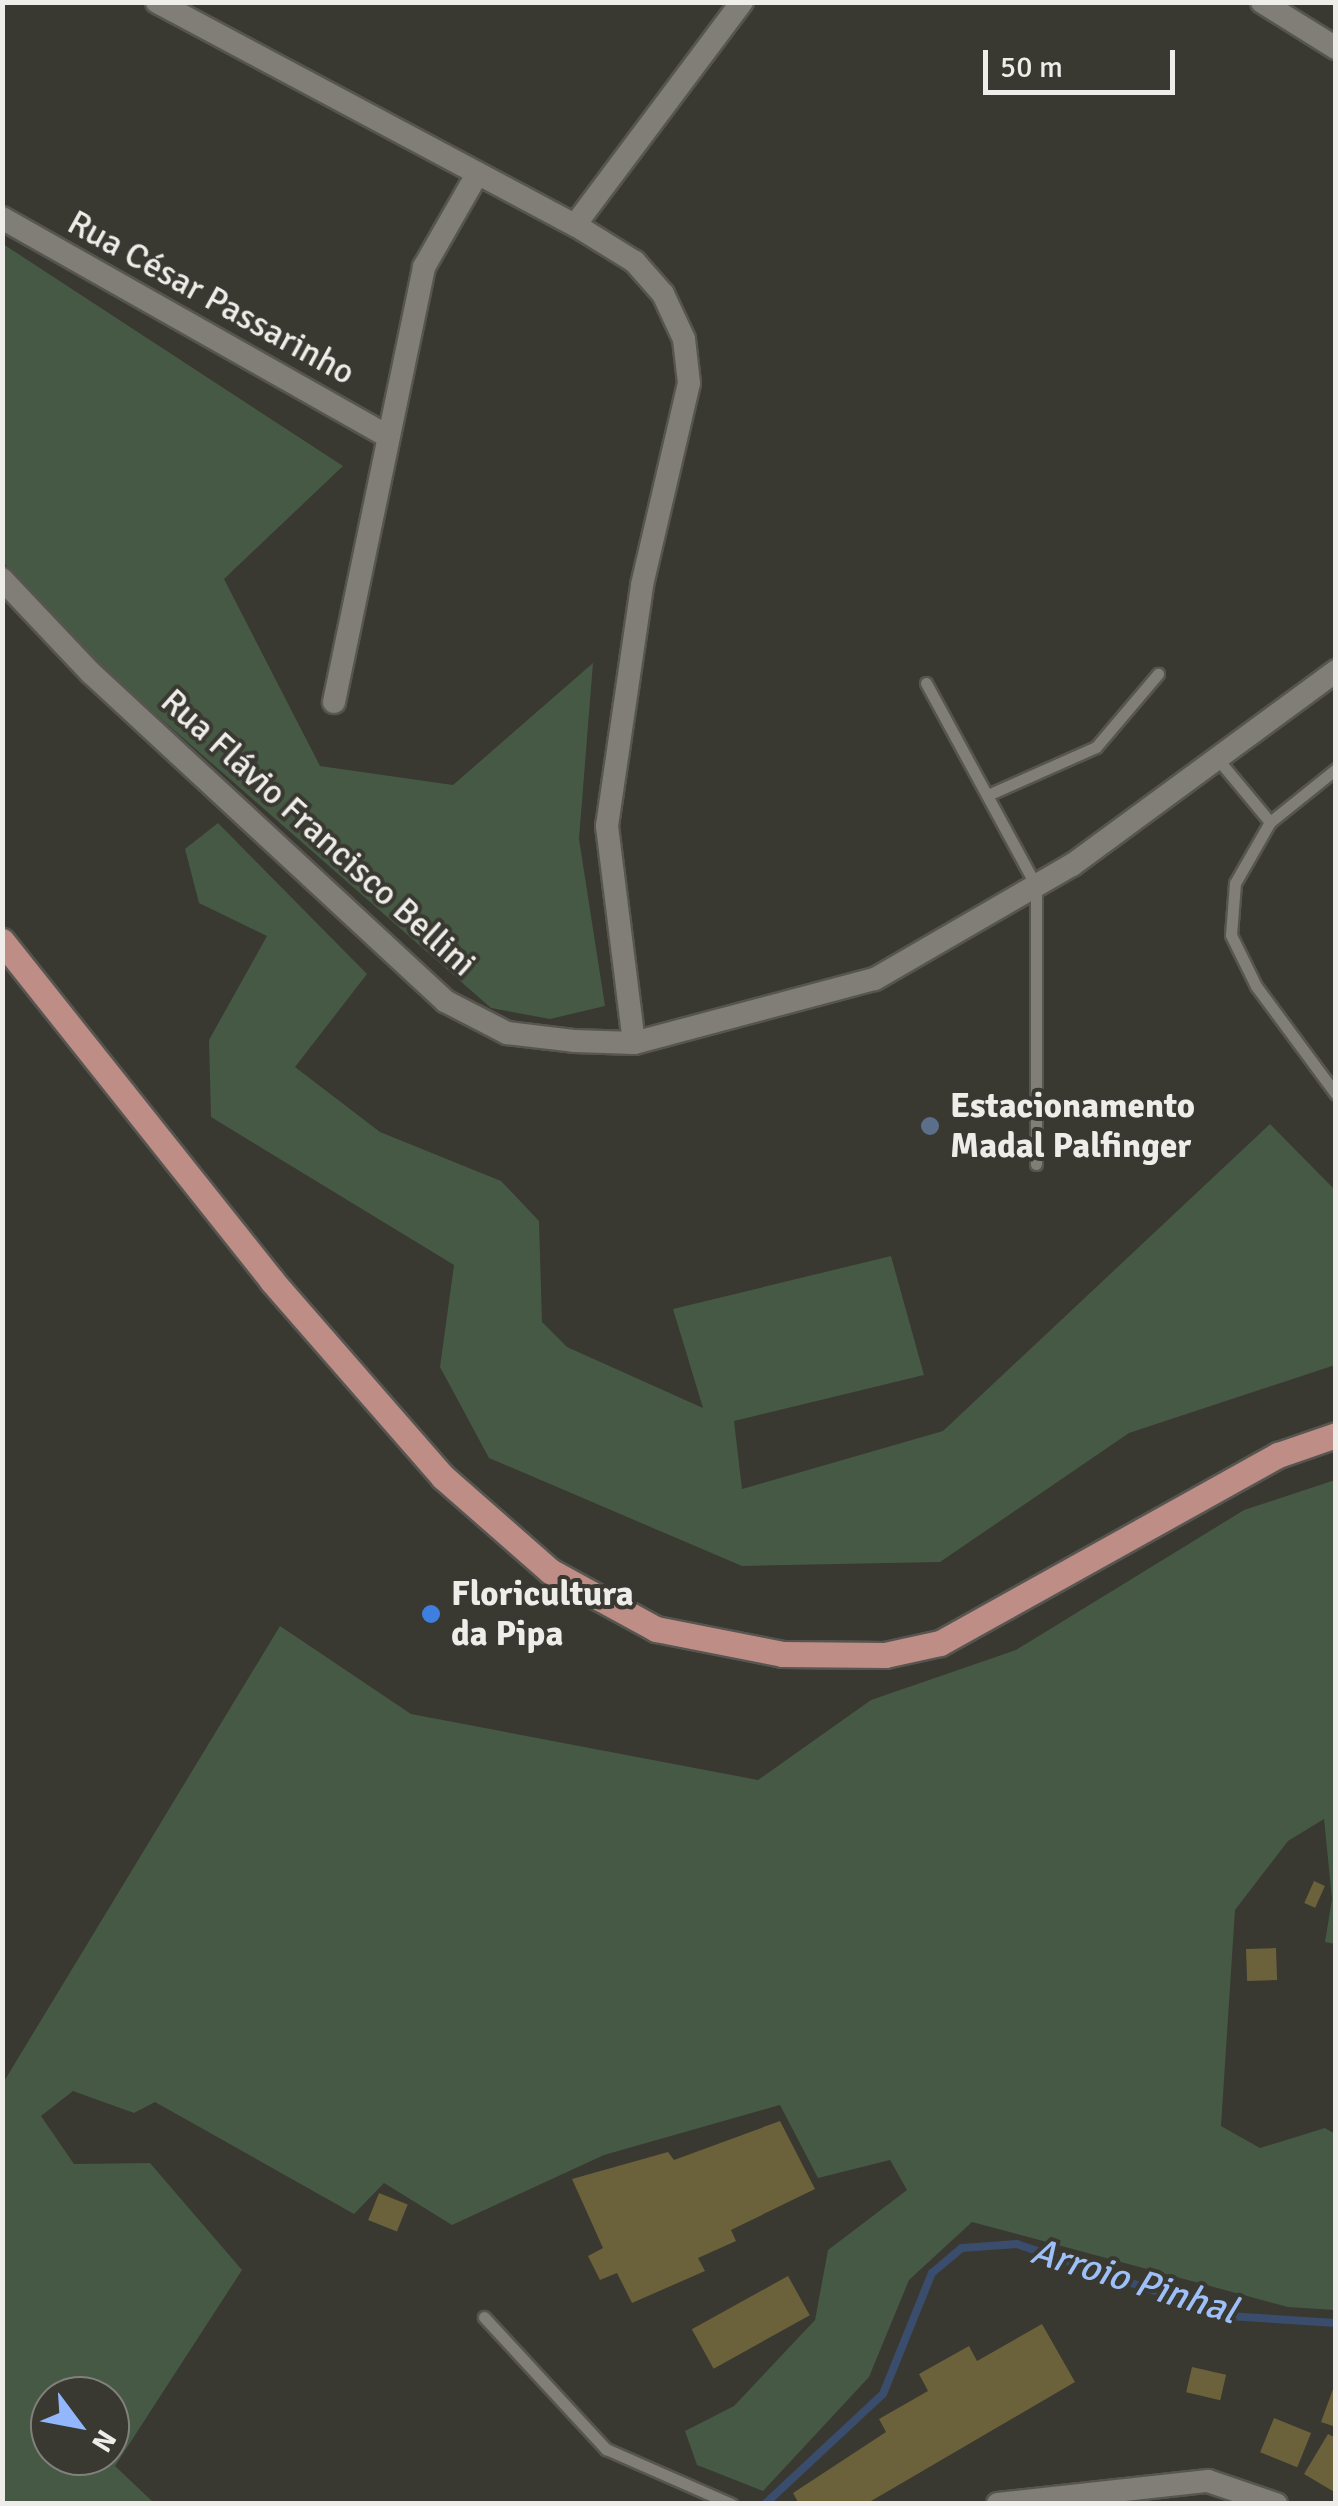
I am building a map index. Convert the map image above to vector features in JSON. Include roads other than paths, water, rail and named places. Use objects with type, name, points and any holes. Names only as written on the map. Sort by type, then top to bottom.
[{"type":"main road","points":[[2,941],[272,1280],[442,1478],[550,1571],[656,1630],[713,1648],[798,1655],[885,1656],[940,1643],[1278,1454],[1336,1436]]},
{"type":"street","points":[[156,2],[475,178],[575,226],[635,262],[664,294],[684,339],[689,382],[642,585],[606,826],[634,1043]]},
{"type":"street","points":[[1262,2],[1336,48]]},
{"type":"street","points":[[575,226],[731,6]]},
{"type":"street","points":[[334,702],[424,267],[475,178]]},
{"type":"street","name":"Rua César Passarinho","points":[[2,218],[387,436]]},
{"type":"street","name":"Rua Flávio Francisco Bellini","points":[[2,579],[91,673],[445,1001],[507,1034],[634,1043],[875,978],[1036,886],[1221,763],[1336,671]]},
{"type":"street","points":[[998,2504],[1208,2481],[1276,2504]]},
{"type":"lane","points":[[990,794],[1096,747],[1158,674]]},
{"type":"lane","points":[[926,683],[990,794],[1036,886],[1036,1164]]},
{"type":"lane","points":[[1221,763],[1270,822]]},
{"type":"lane","points":[[1336,768],[1270,822],[1236,883],[1231,935],[1256,986],[1336,1094]]},
{"type":"lane","points":[[484,2317],[606,2449],[731,2504]]},
{"type":"waterway","name":"Arroio Pinhal","points":[[765,2504],[883,2394],[932,2273],[962,2248],[1017,2244],[1228,2316],[1336,2323]]},
{"type":"place","name":"Estacionamento Madal Palfinger","points":[[930,1126]]},
{"type":"place","name":"Floricultura da Pipa","points":[[431,1614]]}]
